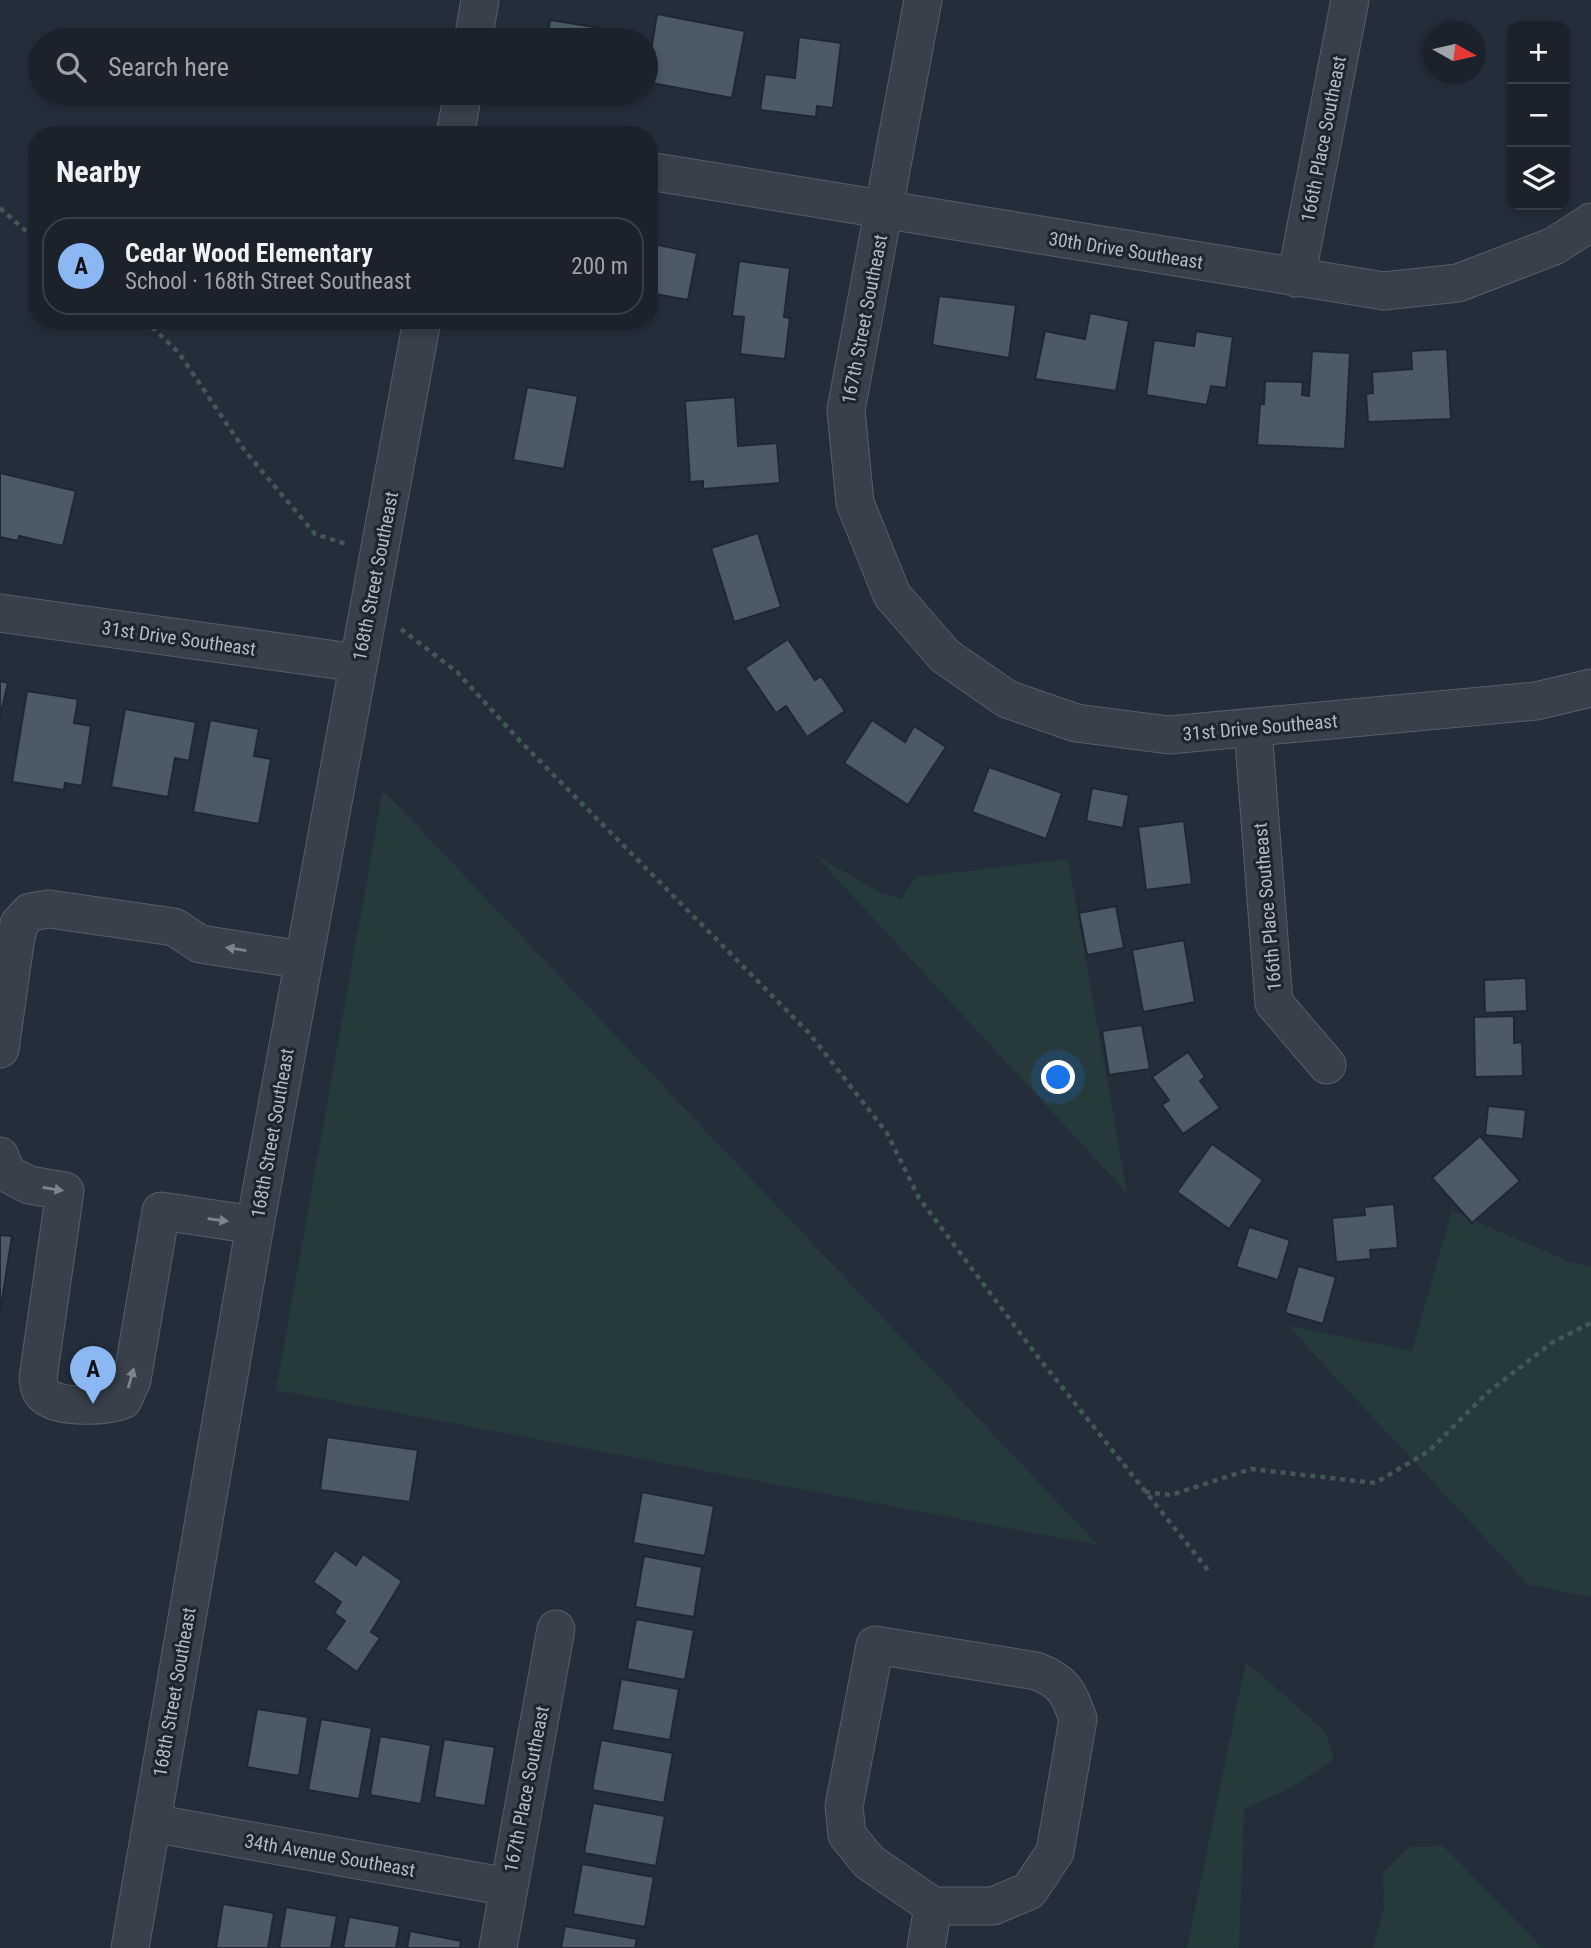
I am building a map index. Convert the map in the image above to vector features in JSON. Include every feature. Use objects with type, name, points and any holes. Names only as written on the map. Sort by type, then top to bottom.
[{"type":"street","points":[[475,28],[480,0]]},
{"type":"street","name":"167th Street Southeast","points":[[923,0],[846,410],[855,503],[892,595],[945,656]]},
{"type":"street","name":"166th Place Southeast","points":[[1296,278],[1350,0]]},
{"type":"street","points":[[457,126],[461,105]]},
{"type":"street","name":"30th Drive Southeast","points":[[658,173],[1384,291],[1458,283],[1554,246],[1591,222]]},
{"type":"street","name":"168th Street Southeast","points":[[130,1948],[255,1225],[420,329]]},
{"type":"street","name":"31st Drive Southeast","points":[[0,613],[358,663]]},
{"type":"street","name":"31st Drive Southeast","points":[[945,656],[1007,699],[1076,723],[1169,734],[1253,729],[1536,701],[1591,688]]},
{"type":"street","name":"166th Place Southeast","points":[[1253,729],[1274,1003],[1327,1065]]},
{"type":"street","points":[[0,1049],[15,943],[11,910],[30,912],[49,909],[174,927],[200,944],[303,960]]},
{"type":"street","points":[[0,1156],[6,1173],[29,1185],[65,1191],[38,1378],[41,1392],[51,1401],[105,1407],[122,1400],[132,1380],[161,1211],[255,1225]]},
{"type":"street","name":"167th Place Southeast","points":[[498,1948],[556,1629]]},
{"type":"street","points":[[875,1644],[1046,1674],[1056,1678],[1071,1699],[1078,1719],[1055,1852],[1028,1891],[993,1906],[933,1906],[869,1861],[846,1835],[844,1806],[875,1644]]},
{"type":"street","name":"34th Avenue Southeast","points":[[152,1823],[508,1887]]},
{"type":"street","points":[[926,1948],[933,1906]]},
{"type":"path","points":[[0,208],[28,233]]},
{"type":"path","points":[[155,329],[180,353],[245,451],[315,534],[380,555]]},
{"type":"path","points":[[369,604],[457,672],[520,741],[809,1034],[887,1133],[919,1198],[1144,1492],[1208,1570]]},
{"type":"path","points":[[1144,1492],[1171,1495],[1251,1469],[1375,1483],[1429,1451],[1487,1393],[1553,1342],[1591,1323]]},
{"type":"green space","points":[[383,790],[1098,1545],[276,1390]]},
{"type":"green space","points":[[815,855],[881,893],[901,899],[916,877],[1068,859],[1127,1193]]},
{"type":"green space","points":[[1452,1211],[1570,1262],[1591,1267],[1591,1597],[1529,1585],[1288,1326],[1412,1351]]},
{"type":"green space","points":[[1246,1662],[1325,1731],[1334,1759],[1290,1788],[1244,1809],[1239,1948],[1187,1948]]},
{"type":"green space","points":[[1443,1846],[1543,1948],[1373,1948],[1384,1909],[1383,1873],[1409,1847]]},
{"type":"building","points":[[657,14],[745,31],[732,98],[658,84],[658,28],[655,28]]},
{"type":"building","points":[[550,20],[600,28],[549,28]]},
{"type":"building","points":[[799,37],[841,43],[833,108],[817,106],[816,117],[760,110],[765,74],[795,78]]},
{"type":"building","points":[[658,245],[697,253],[688,300],[658,295]]},
{"type":"building","points":[[739,261],[790,268],[784,317],[790,318],[785,359],[740,354],[744,317],[732,316]]},
{"type":"building","points":[[939,296],[1016,305],[1009,358],[932,345]]},
{"type":"building","points":[[1090,313],[1129,321],[1116,391],[1035,379],[1045,331],[1085,339]]},
{"type":"building","points":[[1196,331],[1233,337],[1226,388],[1211,386],[1207,405],[1146,395],[1154,340],[1194,346]]},
{"type":"building","points":[[1447,349],[1451,419],[1368,422],[1366,394],[1373,393],[1372,372],[1412,369],[1411,351]]},
{"type":"building","points":[[1312,351],[1350,353],[1345,449],[1257,445],[1260,404],[1264,404],[1265,381],[1303,382],[1302,395],[1309,396]]},
{"type":"building","points":[[527,387],[578,396],[564,469],[513,460]]},
{"type":"building","points":[[735,397],[738,446],[777,443],[780,483],[703,489],[703,481],[690,482],[685,401]]},
{"type":"building","points":[[0,473],[76,491],[63,546],[19,536],[18,541],[0,537]]},
{"type":"building","points":[[758,533],[781,607],[734,622],[711,548]]},
{"type":"building","points":[[788,639],[815,680],[821,676],[845,711],[807,737],[786,706],[776,713],[745,668]]},
{"type":"building","points":[[0,681],[8,683],[0,717]]},
{"type":"building","points":[[27,691],[78,699],[74,723],[91,726],[82,786],[65,783],[64,790],[12,782]]},
{"type":"building","points":[[125,709],[196,722],[189,761],[175,758],[168,797],[111,787]]},
{"type":"building","points":[[210,720],[259,729],[254,756],[271,759],[259,824],[193,812]]},
{"type":"building","points":[[872,720],[905,742],[914,726],[946,747],[908,805],[844,763]]},
{"type":"building","points":[[989,767],[1062,793],[1046,839],[972,812]]},
{"type":"building","points":[[1092,788],[1129,795],[1123,828],[1086,821]]},
{"type":"building","points":[[1184,821],[1192,884],[1146,890],[1138,827]]},
{"type":"building","points":[[1116,906],[1124,948],[1087,955],[1079,913]]},
{"type":"building","points":[[1184,940],[1195,1002],[1143,1012],[1132,950]]},
{"type":"building","points":[[1526,978],[1527,1011],[1485,1013],[1484,980]]},
{"type":"building","points":[[1514,1016],[1514,1043],[1522,1042],[1523,1076],[1475,1077],[1474,1017]]},
{"type":"building","points":[[1142,1025],[1150,1069],[1109,1075],[1102,1031]]},
{"type":"building","points":[[1188,1052],[1205,1077],[1200,1081],[1220,1108],[1183,1134],[1162,1105],[1169,1100],[1152,1077]]},
{"type":"building","points":[[1488,1106],[1526,1110],[1523,1139],[1485,1135]]},
{"type":"building","points":[[1480,1136],[1520,1181],[1472,1223],[1432,1178]]},
{"type":"building","points":[[1212,1144],[1263,1180],[1229,1229],[1177,1192]]},
{"type":"building","points":[[1394,1204],[1398,1248],[1370,1250],[1371,1259],[1336,1262],[1332,1218],[1365,1215],[1364,1207]]},
{"type":"building","points":[[1249,1227],[1290,1240],[1278,1280],[1236,1267]]},
{"type":"building","points":[[0,1235],[12,1236],[0,1313]]},
{"type":"building","points":[[1298,1266],[1336,1277],[1323,1324],[1285,1313]]},
{"type":"building","points":[[327,1437],[418,1450],[410,1502],[320,1490]]},
{"type":"building","points":[[642,1492],[714,1506],[705,1556],[633,1543]]},
{"type":"building","points":[[335,1550],[356,1565],[363,1554],[402,1581],[371,1632],[380,1638],[357,1672],[325,1649],[345,1621],[334,1613],[341,1602],[313,1582]]},
{"type":"building","points":[[644,1556],[702,1567],[694,1617],[635,1607]]},
{"type":"building","points":[[636,1619],[694,1630],[685,1680],[627,1669]]},
{"type":"building","points":[[621,1679],[679,1689],[670,1740],[612,1730]]},
{"type":"building","points":[[257,1709],[308,1717],[299,1776],[247,1767]]},
{"type":"building","points":[[321,1719],[372,1728],[359,1799],[308,1790]]},
{"type":"building","points":[[380,1736],[431,1745],[421,1804],[370,1795]]},
{"type":"building","points":[[444,1739],[495,1747],[485,1806],[434,1797]]},
{"type":"building","points":[[601,1740],[673,1753],[664,1803],[592,1790]]},
{"type":"building","points":[[593,1803],[665,1816],[656,1866],[584,1853]]},
{"type":"building","points":[[582,1864],[654,1877],[645,1927],[573,1914]]},
{"type":"building","points":[[223,1904],[274,1913],[268,1948],[216,1948]]},
{"type":"building","points":[[286,1907],[337,1916],[331,1948],[279,1948]]},
{"type":"building","points":[[349,1917],[400,1926],[396,1948],[343,1948]]},
{"type":"building","points":[[565,1926],[637,1939],[635,1948],[561,1948]]},
{"type":"building","points":[[410,1931],[461,1941],[460,1948],[407,1948]]},
{"type":"place","name":"Cedar Wood Elementary","points":[[93,1404]]}]
